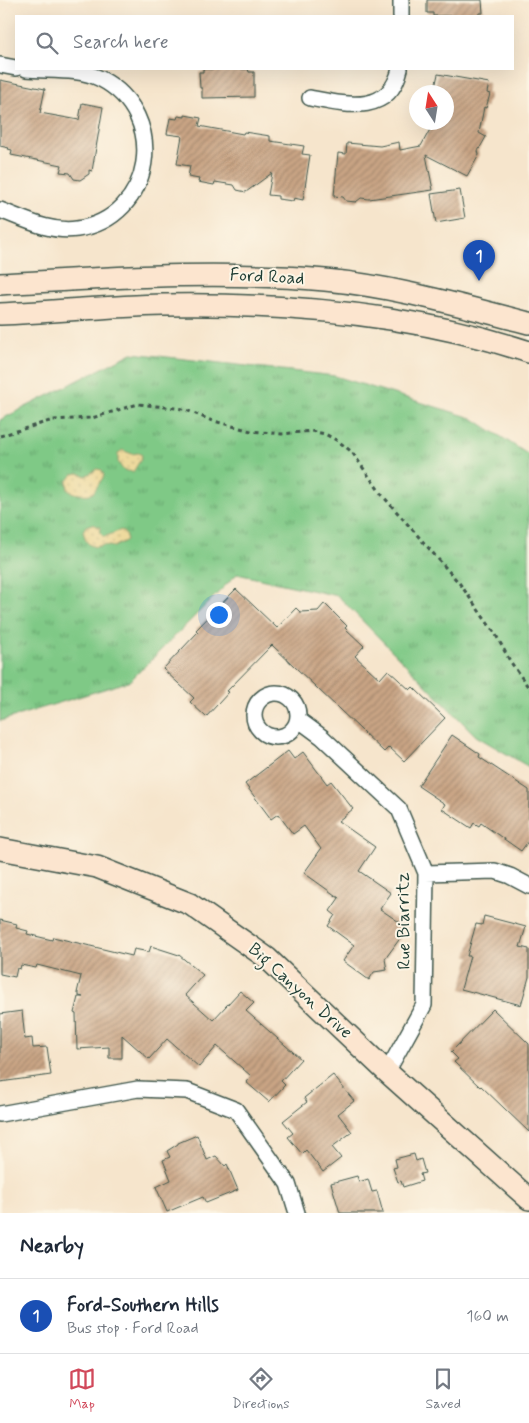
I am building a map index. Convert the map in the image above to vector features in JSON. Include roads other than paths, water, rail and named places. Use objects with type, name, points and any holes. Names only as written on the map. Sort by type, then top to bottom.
[{"type":"main road","name":"Ford Road","points":[[0,284],[158,275],[246,274],[327,280],[412,293],[529,323]]},
{"type":"main road","name":"Ford Road","points":[[0,314],[161,305],[247,305],[345,312],[413,322],[505,344],[529,352]]},
{"type":"main road","name":"Big Canyon Drive","points":[[0,849],[97,867],[190,904],[267,958],[387,1072],[529,1199]]},
{"type":"street","points":[[400,15],[401,0]]},
{"type":"street","points":[[0,65],[15,68]]},
{"type":"street","points":[[0,210],[47,228],[76,230],[92,226],[107,219],[123,206],[141,178],[145,158],[145,141],[141,125],[134,110],[124,96],[101,79],[90,75],[73,71],[50,70]]},
{"type":"street","points":[[310,98],[341,104],[366,104],[380,100],[396,82],[400,70]]},
{"type":"street","name":"Rue Biarritz","points":[[298,720],[322,737],[399,809],[426,873],[424,1005],[387,1072]]},
{"type":"street","points":[[426,873],[495,871],[529,886]]},
{"type":"street","points":[[0,1114],[138,1089],[187,1091],[236,1110],[288,1184],[297,1213]]},
{"type":"place","name":"Ford-Southern Hills","points":[[479,281]]}]
